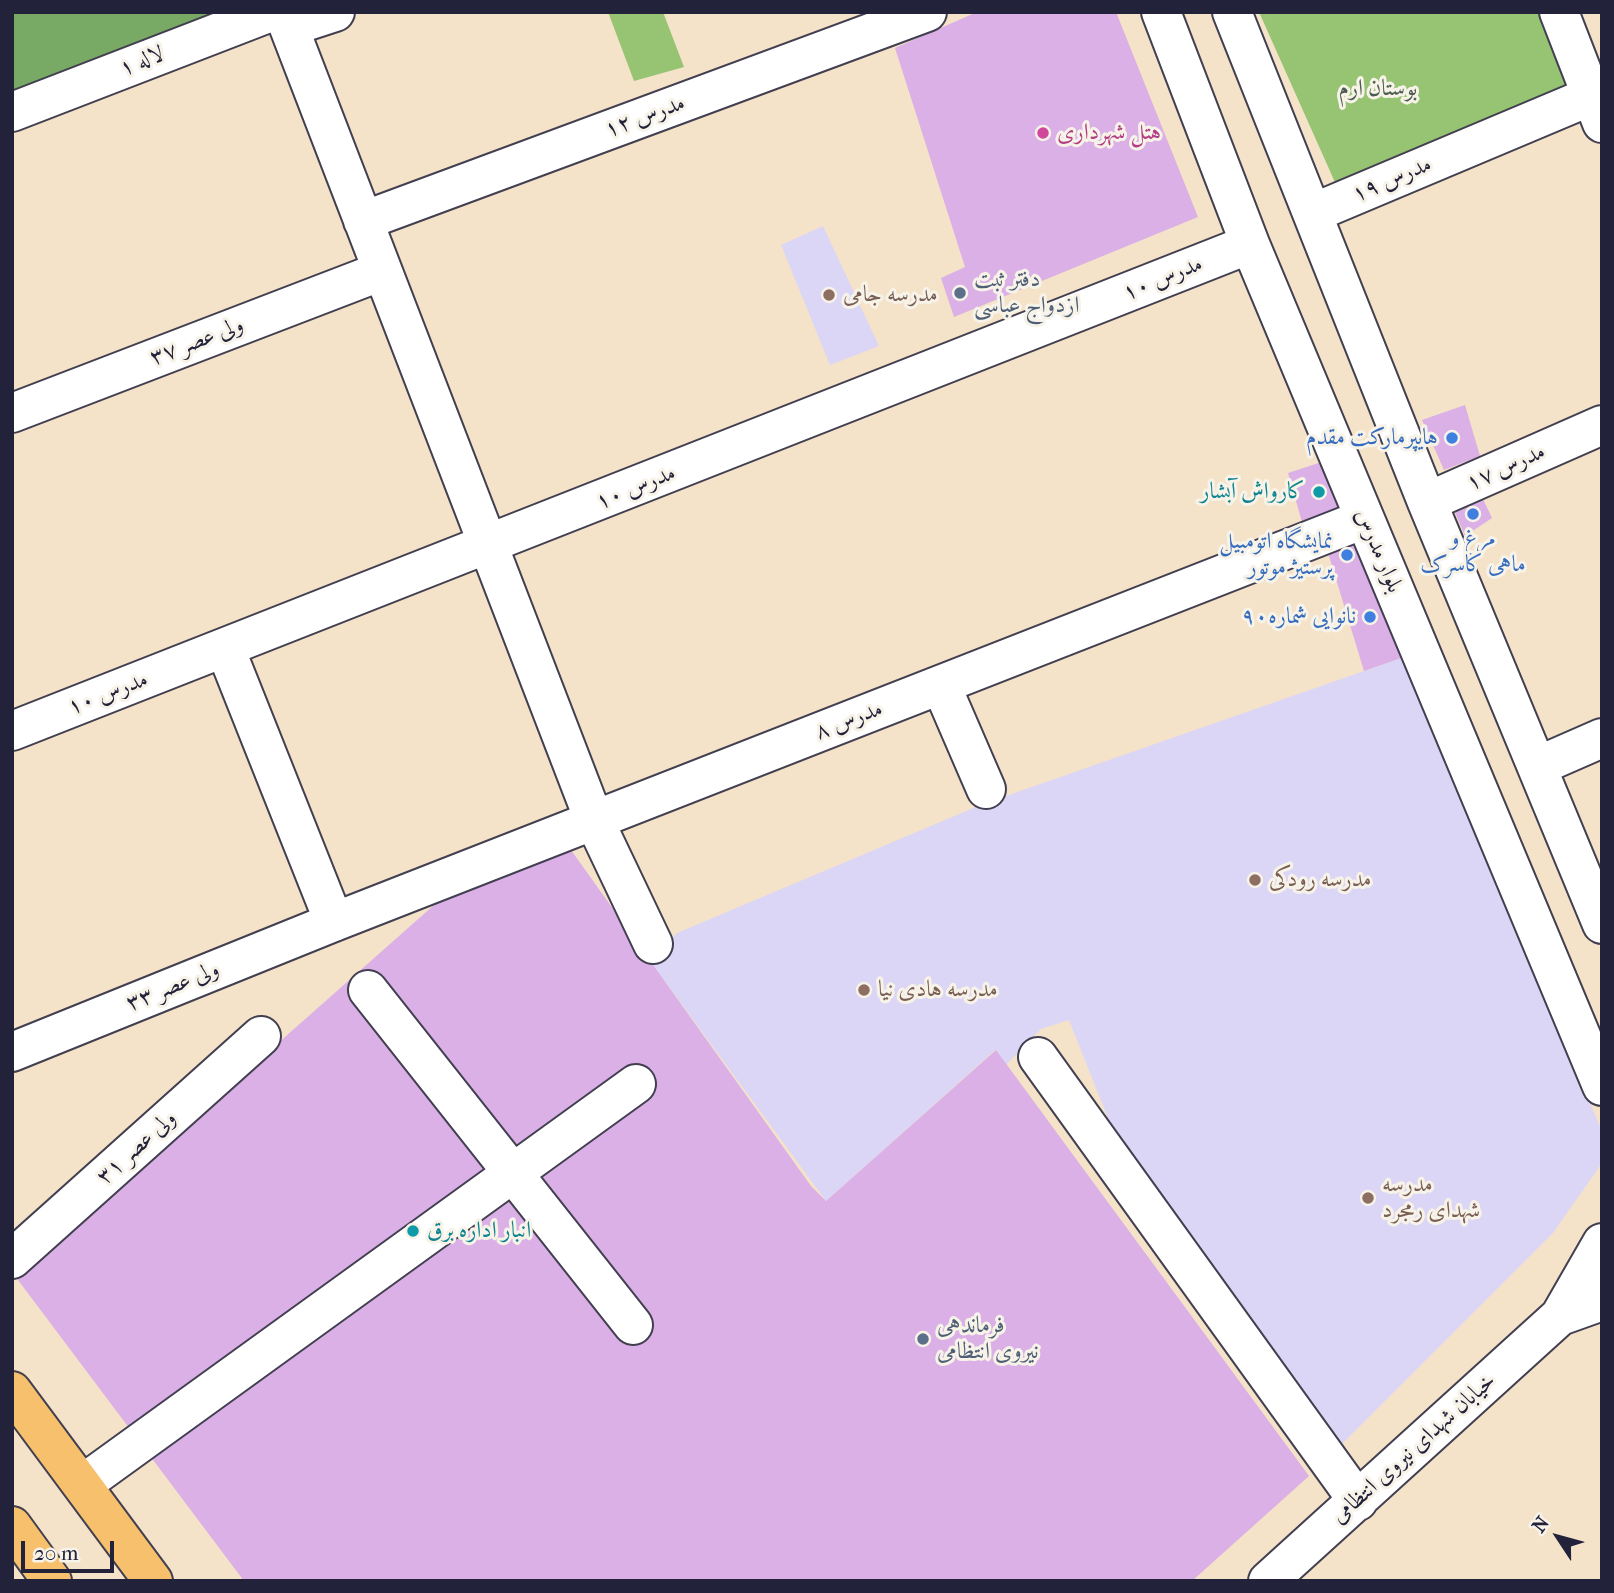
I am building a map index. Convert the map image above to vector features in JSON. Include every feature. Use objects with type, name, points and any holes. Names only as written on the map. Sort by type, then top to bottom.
[{"type":"main road","points":[[12,1391],[153,1581]]},
{"type":"main road","points":[[12,1526],[52,1581]]},
{"type":"street","name":"لاله ۱","points":[[12,112],[281,17],[335,12]]},
{"type":"street","name":"مدرس ۱۲","points":[[363,221],[927,12]]},
{"type":"street","name":"بلوار مدرس","points":[[1161,12],[1250,244],[1602,1086]]},
{"type":"street","points":[[1232,12],[1427,502],[1602,924]]},
{"type":"street","points":[[1559,12],[1589,49],[1597,109]]},
{"type":"street","points":[[281,17],[363,221],[594,820],[653,944]]},
{"type":"street","name":"مدرس ۱۹","points":[[1313,213],[1470,148],[1597,109]]},
{"type":"street","name":"مدرس ۱۰","points":[[15,723],[225,648],[488,546],[1250,244]]},
{"type":"street","name":"ولی عصر ۳۷","points":[[12,413],[382,271]]},
{"type":"street","name":"مدرس ۱۷","points":[[1427,502],[1593,429]]},
{"type":"street","name":"مدرس ۸","points":[[334,922],[1364,519]]},
{"type":"street","points":[[225,648],[334,922]]},
{"type":"street","points":[[941,685],[986,789]]},
{"type":"street","points":[[1538,766],[1602,738]]},
{"type":"street","name":"ولی عصر ۳۳","points":[[12,1052],[334,922]]},
{"type":"street","points":[[368,990],[633,1325]]},
{"type":"street","name":"ولی عصر ۳۱","points":[[12,1259],[261,1036]]},
{"type":"street","points":[[1038,1057],[1358,1501]]},
{"type":"street","points":[[83,1484],[636,1084]]},
{"type":"street","points":[[1560,1316],[1602,1243]]},
{"type":"street","points":[[1560,1316],[1602,1301]]},
{"type":"street","name":"خیابان شهدای نیروی انتظامی","points":[[1268,1581],[1560,1316]]},
{"type":"shaded area","name":"مدرسه جامی","points":[[823,226],[879,346],[830,365],[781,245]]},
{"type":"shaded area","points":[[1407,656],[1527,957],[1602,1131],[1602,1163],[1553,1233],[1339,1447],[1117,1141],[1069,1020],[1041,1029],[1006,1065],[995,1050],[826,1201],[650,961],[677,933],[983,804]]},
{"type":"green space","points":[[12,12],[300,12],[12,112]]},
{"type":"green space","points":[[608,12],[663,12],[684,67],[634,81]]},
{"type":"green space","name":"بوستان ارم","points":[[1259,12],[1562,12],[1590,76],[1338,189]]},
{"type":"building","name":"هتل شهرداری","points":[[977,12],[1116,12],[1198,217],[954,317],[941,278],[965,267],[895,48]]},
{"type":"building","name":"هایپرمارکت مقدم","points":[[1465,405],[1480,456],[1444,470],[1422,420]]},
{"type":"building","name":"کارواش آبشار","points":[[1331,459],[1352,512],[1304,529],[1288,473]]},
{"type":"building","name":"مرغ و ماهی کاسرک","points":[[1481,495],[1492,518],[1465,536],[1454,510]]},
{"type":"building","name":"نانوایی شماره۹۰","points":[[1357,534],[1407,656],[1364,671],[1325,543]]},
{"type":"building","points":[[566,843],[811,1186],[826,1201],[996,1050],[1309,1476],[1192,1581],[244,1581],[15,1276],[451,890]]},
{"type":"place","name":"هتل شهرداری","points":[[1043,133]]},
{"type":"place","name":"دفتر ثبت ازدواج عباسی","points":[[960,293]]},
{"type":"place","name":"مدرسه جامی","points":[[829,295]]},
{"type":"place","name":"هایپرمارکت مقدم","points":[[1452,438]]},
{"type":"place","name":"کارواش آبشار","points":[[1319,492]]},
{"type":"place","name":"مرغ و ماهی کاسرک","points":[[1473,514]]},
{"type":"place","name":"نمایشگاه اتومبیل پرستیژ موتور","points":[[1347,555]]},
{"type":"place","name":"نانوایی شماره۹۰","points":[[1370,617]]},
{"type":"place","name":"مدرسه رودکی","points":[[1255,880]]},
{"type":"place","name":"مدرسه هادی نیا","points":[[864,990]]},
{"type":"place","name":"مدرسه شهدای رمجرد","points":[[1368,1198]]},
{"type":"place","name":"انبار اداره برق","points":[[413,1231]]},
{"type":"place","name":"فرماندهی نیروی انتظامی","points":[[923,1339]]}]
